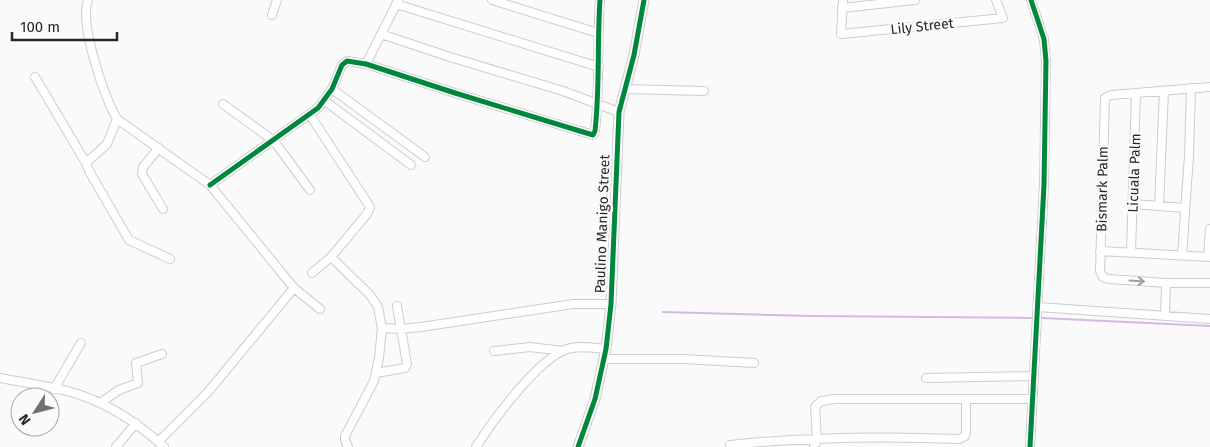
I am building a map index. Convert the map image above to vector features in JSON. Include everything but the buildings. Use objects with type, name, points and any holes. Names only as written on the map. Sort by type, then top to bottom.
[{"type":"street","points":[[88,0],[86,20],[93,55],[112,110],[117,119],[210,185],[294,288],[320,308]]},
{"type":"street","points":[[272,15],[276,0]]},
{"type":"street","points":[[492,0],[598,33]]},
{"type":"street","points":[[210,185],[310,115],[332,89],[344,63],[350,61],[366,64],[591,136],[595,131],[598,104],[600,0]]},
{"type":"street","name":"Paulino Manigo Street","points":[[578,447],[595,399],[606,349],[610,304],[619,112],[634,55],[644,0]]},
{"type":"street","name":"Lily Street","points":[[915,0],[842,4],[841,34],[1003,18],[996,0]]},
{"type":"street","points":[[1030,447],[1044,185],[1046,60],[1044,39],[1031,0]]},
{"type":"street","points":[[366,64],[398,2],[598,67]]},
{"type":"street","points":[[381,34],[563,91],[619,112]]},
{"type":"street","points":[[35,77],[86,163],[128,240],[170,259]]},
{"type":"street","name":"Bismark Palm","points":[[1210,87],[1111,95],[1106,97],[1104,101],[1100,251],[1100,271],[1105,279],[1166,283],[1210,283]]},
{"type":"street","points":[[1182,255],[1189,156],[1190,88]]},
{"type":"street","points":[[332,89],[425,157]]},
{"type":"street","points":[[625,89],[704,92]]},
{"type":"street","points":[[1159,206],[1164,91]]},
{"type":"street","name":"Licuala Palm","points":[[1131,252],[1136,93]]},
{"type":"street","points":[[324,100],[411,165]]},
{"type":"street","points":[[223,104],[274,140],[310,190]]},
{"type":"street","points":[[310,115],[370,207],[331,257],[312,273]]},
{"type":"street","points":[[86,163],[106,144],[117,119]]},
{"type":"street","points":[[159,148],[143,167],[142,174],[163,209]]},
{"type":"street","points":[[1133,204],[1185,208]]},
{"type":"street","points":[[1100,251],[1209,257],[1210,229]]},
{"type":"street","points":[[331,257],[370,295],[378,307],[382,328],[376,373],[363,404],[345,436],[348,447]]},
{"type":"street","points":[[1165,316],[1166,283]]},
{"type":"street","points":[[60,390],[81,395],[136,422],[161,444],[208,392],[294,288]]},
{"type":"street","points":[[382,328],[401,329],[573,304],[610,304]]},
{"type":"street","points":[[376,373],[405,368],[407,364],[397,306]]},
{"type":"street","points":[[1038,307],[1210,319]]},
{"type":"street","points":[[55,387],[81,344]]},
{"type":"street","points":[[494,350],[530,347],[563,351]]},
{"type":"street","points":[[476,447],[486,431],[517,393],[551,358],[563,351],[577,348],[606,349]]},
{"type":"street","points":[[100,403],[119,390],[138,383],[136,363],[162,354]]},
{"type":"street","points":[[604,359],[684,359],[754,363]]},
{"type":"street","points":[[926,378],[1034,376]]},
{"type":"street","points":[[0,378],[44,387]]},
{"type":"street","points":[[816,444],[815,407],[822,401],[835,399],[1032,399]]},
{"type":"street","points":[[730,445],[762,442],[816,444],[830,438],[959,439],[965,436],[966,433],[966,399]]},
{"type":"street","points":[[116,447],[136,422]]},
{"type":"waterway","points":[[663,312],[810,316],[1033,318]]},
{"type":"waterway","points":[[1042,318],[1210,326]]},
{"type":"cycle path","points":[[210,185],[318,108],[332,89],[342,65],[347,61],[366,64],[593,135],[595,131],[597,99],[600,0]]},
{"type":"cycle path","points":[[578,447],[595,399],[606,349],[611,304],[619,112],[634,55],[644,0]]},
{"type":"cycle path","points":[[1030,447],[1044,185],[1046,61],[1044,39],[1031,0]]}]
